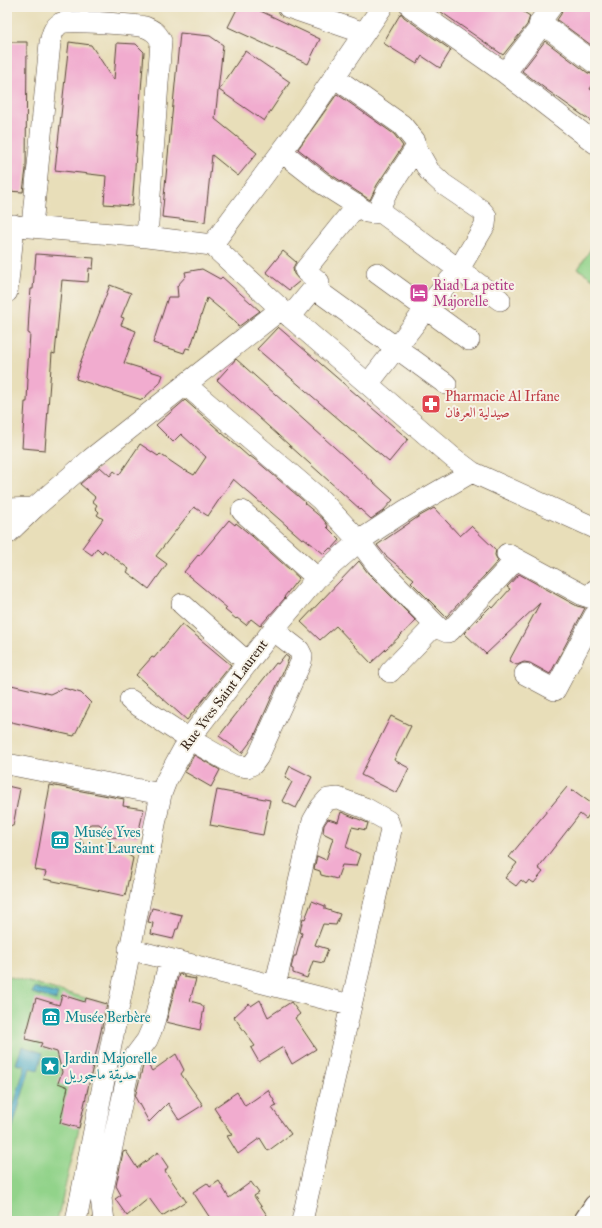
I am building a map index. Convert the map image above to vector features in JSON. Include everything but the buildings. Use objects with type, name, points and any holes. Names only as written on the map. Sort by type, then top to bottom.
[{"type":"main road","points":[[585,1221],[595,1206]]},
{"type":"street","points":[[288,7],[364,33]]},
{"type":"street","points":[[212,245],[282,152],[382,7]]},
{"type":"street","points":[[411,7],[505,73],[595,143]]},
{"type":"street","points":[[505,73],[538,30],[545,15],[595,63]]},
{"type":"street","points":[[7,292],[17,225],[53,30],[62,22],[82,21],[144,27],[156,33],[161,41],[147,237]]},
{"type":"street","points":[[334,77],[402,125],[413,137],[416,148],[428,171],[443,184],[482,210],[486,216],[485,225],[459,269],[368,384]]},
{"type":"street","points":[[282,152],[324,184],[356,205],[370,213],[375,213],[416,148]]},
{"type":"street","points":[[7,534],[91,458],[186,385],[286,313],[314,288],[319,282],[305,270],[356,205]]},
{"type":"street","points":[[378,210],[500,300]]},
{"type":"street","points":[[17,225],[147,237],[212,245],[286,313],[452,457],[472,472],[595,528]]},
{"type":"street","points":[[377,273],[469,340]]},
{"type":"street","points":[[314,288],[446,384]]},
{"type":"street","points":[[186,385],[320,500],[359,542],[377,565],[435,625],[444,631],[450,631],[508,561],[594,600],[555,690],[525,674]]},
{"type":"street","name":"Rue Yves Saint Laurent","points":[[76,1221],[129,949],[161,794],[166,781],[189,739],[247,662],[317,578],[359,542],[406,510],[472,472]]},
{"type":"street","points":[[7,510],[34,508]]},
{"type":"street","points":[[242,511],[317,578]]},
{"type":"street","points":[[182,604],[247,662]]},
{"type":"street","points":[[390,672],[435,625]]},
{"type":"street","points":[[130,700],[189,739],[235,765],[247,767],[253,764],[264,744],[301,662],[302,656],[299,650],[273,630]]},
{"type":"street","points":[[7,764],[161,794]]},
{"type":"street","points":[[275,986],[313,821],[321,807],[328,799],[338,798],[365,808],[381,816],[388,821],[391,830],[302,1221]]},
{"type":"street","points":[[129,949],[350,1006]]},
{"type":"street","points":[[104,1221],[100,1198],[129,1068],[132,1060],[147,1040],[153,1026],[170,960]]},
{"type":"green space","points":[[595,242],[595,280],[578,269]]},
{"type":"green space","name":"Jardin Majorelle حديقة ماجوريل","points":[[7,976],[107,1004],[57,1221],[7,1221]]},
{"type":"water","points":[[34,988],[58,994],[56,1000],[32,993]]},
{"type":"water","points":[[22,1046],[43,1053],[38,1070],[30,1068],[7,1147],[7,1129],[25,1066],[16,1064]]},
{"type":"place","name":"Riad La petite Majorelle","points":[[419,293]]},
{"type":"place","name":"Pharmacie Al Irfane صيدلية العرفان","points":[[431,404]]},
{"type":"place","name":"Musée Yves Saint Laurent","points":[[60,840]]},
{"type":"place","name":"Musée Berbère","points":[[51,1017]]},
{"type":"place","name":"Jardin Majorelle حديقة ماجوريل","points":[[50,1066]]}]
